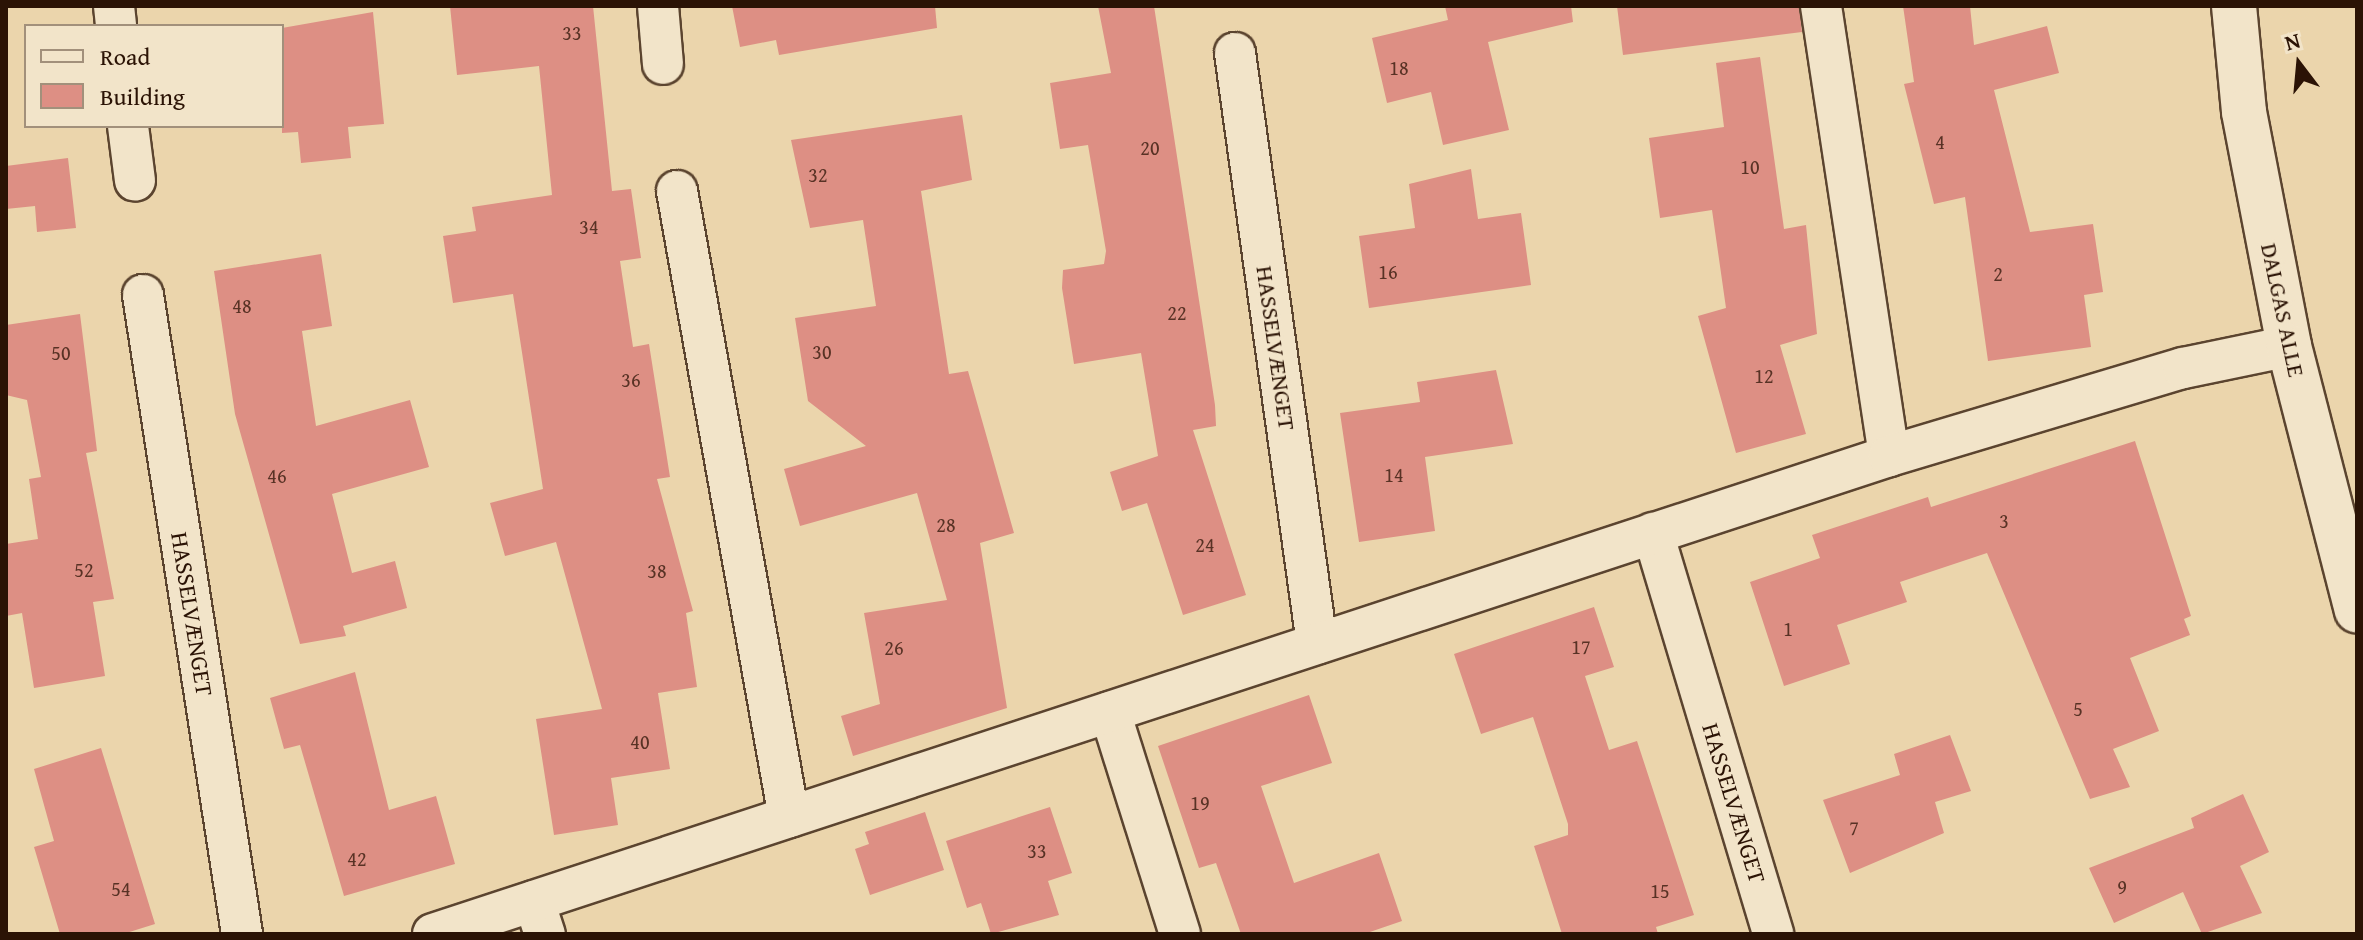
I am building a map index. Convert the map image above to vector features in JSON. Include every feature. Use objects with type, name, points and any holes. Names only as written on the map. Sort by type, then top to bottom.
[{"type":"street","points":[[658,6],[663,64]]},
{"type":"street","points":[[1821,6],[1889,456]]},
{"type":"street","name":"DALGAS ALLE","points":[[2234,6],[2244,112],[2289,346],[2357,610]]},
{"type":"street","name":"HASSELVÆNGET","points":[[1235,53],[1317,643]]},
{"type":"street","points":[[128,128],[135,181]]},
{"type":"street","points":[[677,191],[789,817]]},
{"type":"street","name":"HASSELVÆNGET","points":[[143,295],[242,934]]},
{"type":"street","points":[[433,934],[539,918],[789,817],[1653,533],[1889,456],[2183,368],[2289,346]]},
{"type":"street","name":"HASSELVÆNGET","points":[[1653,533],[1773,934]]},
{"type":"street","points":[[1110,712],[1180,934]]},
{"type":"building","points":[[450,6],[593,6],[612,191],[631,189],[641,258],[620,261],[633,347],[649,344],[670,477],[657,479],[693,611],[686,613],[697,687],[658,693],[670,769],[611,778],[618,825],[554,835],[536,719],[602,709],[556,542],[505,556],[490,503],[543,489],[513,294],[453,303],[443,236],[476,231],[472,207],[552,195],[539,66],[457,75]]},
{"type":"building","points":[[732,6],[935,6],[937,28],[779,55],[776,40],[740,47]]},
{"type":"building","points":[[1098,6],[1154,6],[1215,405],[1216,426],[1193,430],[1246,595],[1183,615],[1147,503],[1122,511],[1110,472],[1158,456],[1141,353],[1074,364],[1062,288],[1063,270],[1104,264],[1106,251],[1088,145],[1060,149],[1050,83],[1111,73]]},
{"type":"building","points":[[1445,6],[1571,6],[1573,22],[1488,42],[1509,130],[1443,145],[1431,92],[1387,103],[1372,38],[1448,20]]},
{"type":"building","points":[[1617,6],[1799,6],[1802,32],[1623,55]]},
{"type":"building","points":[[1903,6],[1970,6],[1974,45],[2047,26],[2059,73],[1994,90],[2030,232],[2093,224],[2103,292],[2084,295],[2091,347],[1988,361],[1965,197],[1934,204],[1904,84],[1914,82]]},
{"type":"building","points":[[373,12],[384,124],[348,127],[351,158],[301,163],[298,132],[282,133],[284,28]]},
{"type":"building","points":[[1760,57],[1784,229],[1806,225],[1817,334],[1780,345],[1806,434],[1736,453],[1698,316],[1726,308],[1712,210],[1660,218],[1649,138],[1724,127],[1716,63]]},
{"type":"building","points":[[962,115],[972,180],[921,191],[949,374],[968,371],[1014,533],[980,543],[1007,708],[853,756],[841,716],[880,704],[864,613],[947,600],[917,493],[800,526],[784,469],[866,446],[808,401],[795,318],[876,306],[863,220],[810,228],[791,140]]},
{"type":"building","points":[[68,158],[76,228],[37,232],[35,206],[6,209],[6,166]]},
{"type":"building","points":[[1471,169],[1478,219],[1521,213],[1531,285],[1369,308],[1359,236],[1415,228],[1409,184]]},
{"type":"building","points":[[321,254],[332,326],[302,331],[316,426],[410,400],[429,467],[332,494],[352,573],[395,561],[407,608],[343,626],[346,636],[300,644],[235,414],[214,271]]},
{"type":"building","points":[[80,314],[97,451],[86,453],[114,599],[93,602],[105,676],[34,688],[22,613],[6,616],[6,544],[38,539],[29,479],[41,477],[27,400],[6,395],[6,325]]},
{"type":"building","points":[[1496,370],[1513,444],[1425,457],[1435,531],[1359,542],[1340,413],[1420,402],[1417,382]]},
{"type":"building","points":[[2135,441],[2191,616],[2184,619],[2190,635],[2130,658],[2159,731],[2113,749],[2130,787],[2090,799],[1987,553],[1900,582],[1907,602],[1837,625],[1850,664],[1784,686],[1750,582],[1820,558],[1812,535],[1928,497],[1931,507]]},
{"type":"building","points":[[1594,607],[1614,667],[1585,676],[1609,750],[1637,741],[1694,915],[1656,927],[1658,934],[1562,934],[1534,846],[1568,835],[1568,824],[1533,717],[1481,734],[1454,654]]},
{"type":"building","points":[[355,672],[389,810],[436,796],[455,864],[344,896],[300,745],[284,749],[270,698]]},
{"type":"building","points":[[1309,695],[1332,763],[1261,786],[1294,883],[1379,853],[1402,921],[1364,934],[1241,934],[1216,863],[1199,868],[1158,746]]},
{"type":"building","points":[[1950,735],[1971,791],[1935,802],[1944,833],[1850,873],[1823,800],[1900,775],[1894,754]]},
{"type":"building","points":[[101,748],[155,924],[123,934],[60,934],[34,847],[54,841],[34,769]]},
{"type":"building","points":[[2243,794],[2269,852],[2240,866],[2262,913],[2202,934],[2183,892],[2114,923],[2089,868],[2194,828],[2191,818]]},
{"type":"building","points":[[1050,807],[1072,873],[1048,881],[1059,915],[991,934],[981,903],[967,908],[946,841]]},
{"type":"building","points":[[925,812],[944,870],[870,895],[855,849],[869,844],[865,832]]}]
